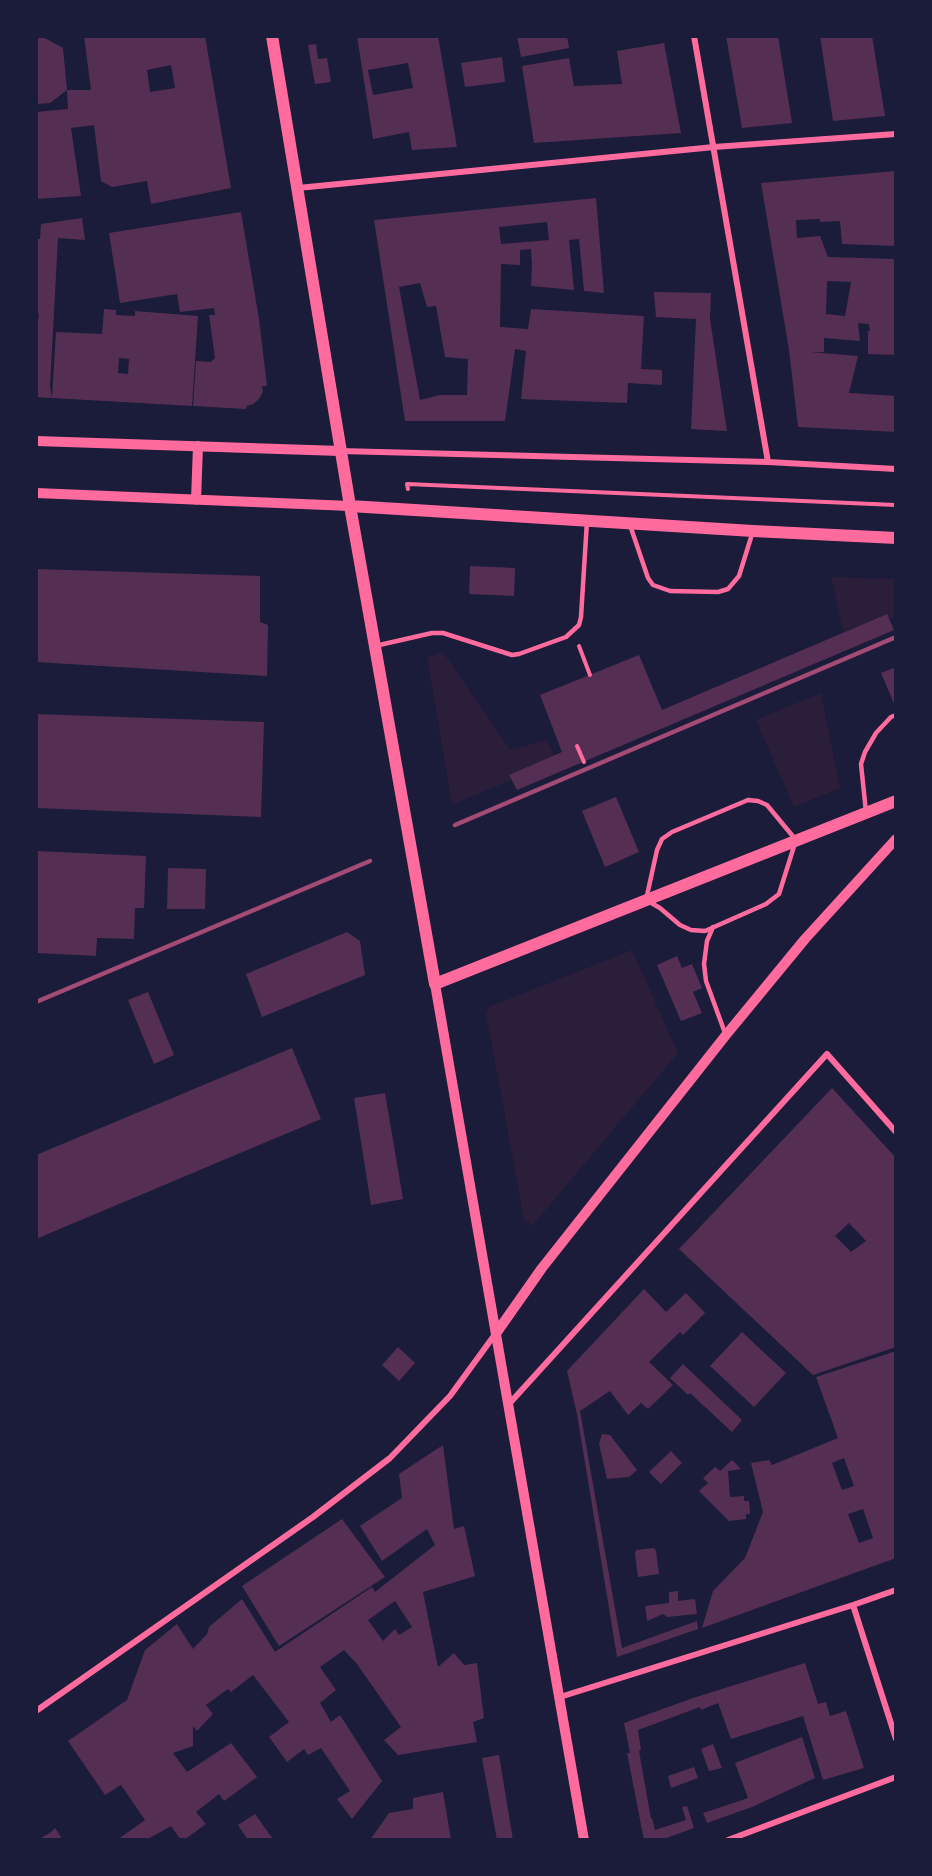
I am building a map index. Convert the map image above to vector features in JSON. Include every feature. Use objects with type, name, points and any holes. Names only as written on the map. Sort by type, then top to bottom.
[{"type":"main road","points":[[272,36],[340,451],[435,984],[896,801]]},
{"type":"main road","points":[[350,507],[896,538]]},
{"type":"street","points":[[694,36],[768,462]]},
{"type":"street","points":[[297,188],[714,147],[896,134]]},
{"type":"street","points":[[36,441],[768,462],[896,469]]},
{"type":"street","points":[[196,500],[198,446]]},
{"type":"street","points":[[36,493],[350,507]]},
{"type":"street","points":[[36,1711],[313,1516],[390,1458],[450,1396],[542,1268],[726,1035],[805,939],[896,839]]},
{"type":"street","points":[[435,984],[584,1840]]},
{"type":"street","points":[[509,1404],[827,1054],[896,1132]]},
{"type":"street","points":[[560,1697],[896,1590]]},
{"type":"street","points":[[853,1605],[896,1739]]},
{"type":"street","points":[[728,1840],[896,1777]]},
{"type":"lane","points":[[375,646],[432,633],[443,633],[503,653],[519,654],[566,637],[579,625],[581,617],[587,521]]},
{"type":"lane","points":[[629,524],[648,578],[654,585],[670,591],[718,592],[728,589],[739,576],[753,531]]},
{"type":"lane","points":[[866,812],[861,764],[876,733],[891,717],[896,715]]},
{"type":"lane","points":[[748,800],[767,805],[796,840],[779,894],[766,904],[705,931],[680,926],[660,908],[646,900],[657,850],[662,839],[672,832],[738,804],[748,800]]},
{"type":"lane","points":[[712,927],[707,941],[704,964],[706,981],[726,1035]]},
{"type":"path","points":[[412,511],[407,484],[896,505]]},
{"type":"path","points":[[573,631],[590,675]]},
{"type":"path","points":[[577,746],[584,762]]},
{"type":"shaded area","points":[[831,577],[896,579],[896,617],[889,620],[886,614],[844,632]]},
{"type":"shaded area","points":[[443,652],[510,750],[547,740],[554,756],[509,775],[511,780],[452,805],[427,657]]},
{"type":"shaded area","points":[[821,693],[840,788],[794,807],[756,720]]},
{"type":"shaded area","points":[[632,950],[678,1053],[532,1226],[524,1219],[486,1013],[489,1007]]},
{"type":"building","points":[[41,36],[63,48],[67,90],[50,103],[36,104],[36,37]]},
{"type":"building","points":[[84,36],[205,36],[231,188],[151,204],[147,181],[112,187],[101,181],[94,125],[71,128],[81,196],[36,199],[36,112],[68,109],[67,90],[91,90]],"holes":[[[171,65],[175,88],[150,92],[147,70]]]},
{"type":"building","points":[[357,36],[400,36],[400,38],[438,36],[457,147],[412,150],[409,132],[373,139]],"holes":[[[408,63],[413,88],[373,95],[368,70]]]},
{"type":"building","points":[[517,36],[567,36],[569,48],[521,57]]},
{"type":"building","points":[[726,36],[778,36],[792,123],[742,128]]},
{"type":"building","points":[[820,36],[872,36],[885,116],[833,121]]},
{"type":"building","points":[[664,43],[681,133],[534,143],[522,66],[569,58],[574,86],[622,84],[617,51]]},
{"type":"building","points":[[316,44],[318,59],[327,58],[331,82],[315,84],[308,45]]},
{"type":"building","points":[[502,57],[505,82],[465,87],[461,63]]},
{"type":"building","points":[[896,171],[896,246],[842,244],[840,221],[796,220],[797,238],[820,236],[828,257],[896,259],[896,355],[868,354],[869,324],[858,323],[860,341],[824,338],[824,352],[810,352],[858,356],[849,393],[896,396],[896,432],[798,427],[789,350],[761,183]],"holes":[[[827,281],[851,282],[845,316],[826,314]]]},
{"type":"building","points":[[596,198],[604,293],[584,291],[579,239],[569,240],[574,290],[531,286],[531,249],[520,250],[520,265],[501,264],[500,327],[528,329],[531,309],[644,316],[641,369],[662,370],[662,385],[628,383],[627,403],[521,399],[526,351],[515,349],[505,421],[405,421],[374,220]],"holes":[[[547,222],[549,240],[501,244],[499,227]],[[420,283],[427,307],[436,306],[445,357],[468,359],[467,395],[440,395],[420,400],[399,287]]]},
{"type":"building","points":[[241,212],[259,319],[267,386],[262,386],[263,392],[259,399],[246,409],[193,406],[196,361],[211,362],[215,358],[209,315],[215,315],[214,308],[180,312],[177,294],[120,303],[109,233]]},
{"type":"building","points":[[82,218],[85,240],[58,238],[50,387],[52,398],[36,397],[36,335],[39,314],[36,314],[36,239],[40,239],[41,224]]},
{"type":"building","points":[[654,292],[711,293],[710,319],[727,431],[691,429],[696,319],[656,317]]},
{"type":"building","points":[[104,309],[116,310],[116,315],[135,316],[135,311],[198,316],[192,406],[52,398],[56,332],[102,334]],"holes":[[[119,358],[129,359],[128,374],[118,373]]]},
{"type":"building","points":[[470,566],[515,568],[514,596],[469,594]]},
{"type":"building","points":[[36,569],[260,576],[260,622],[268,625],[267,676],[36,662]]},
{"type":"building","points":[[887,614],[894,630],[517,790],[509,775],[562,752],[540,695],[639,655],[662,710]]},
{"type":"building","points":[[896,667],[896,708],[881,673]]},
{"type":"building","points":[[36,714],[264,722],[261,817],[36,808]]},
{"type":"building","points":[[616,797],[639,852],[605,867],[582,811]]},
{"type":"building","points":[[36,851],[146,856],[144,908],[135,908],[134,939],[97,938],[96,956],[36,953]]},
{"type":"building","points":[[168,868],[206,869],[205,909],[167,909]]},
{"type":"building","points":[[347,932],[360,941],[365,975],[262,1017],[246,974]]},
{"type":"building","points":[[677,956],[682,968],[692,964],[702,988],[693,992],[702,1013],[681,1021],[657,965]]},
{"type":"building","points":[[148,992],[174,1055],[154,1064],[128,1000]]},
{"type":"building","points":[[292,1048],[321,1119],[36,1239],[36,1155]]},
{"type":"building","points":[[832,1088],[896,1158],[896,1347],[813,1375],[679,1249]],"holes":[[[849,1223],[866,1241],[851,1252],[835,1236]]]},
{"type":"building","points":[[385,1093],[403,1199],[371,1205],[354,1098]]},
{"type":"building","points":[[644,1289],[666,1312],[686,1293],[705,1313],[683,1335],[680,1332],[649,1362],[673,1385],[648,1409],[641,1403],[628,1415],[610,1391],[580,1411],[622,1648],[697,1621],[698,1629],[617,1657],[577,1414],[567,1371]]},
{"type":"building","points":[[742,1332],[786,1373],[754,1407],[710,1366]]},
{"type":"building","points":[[398,1347],[415,1363],[399,1381],[382,1365]]},
{"type":"building","points":[[896,1351],[896,1558],[702,1628],[713,1591],[745,1558],[763,1512],[751,1463],[769,1460],[772,1465],[838,1438],[816,1377]],"holes":[[[844,1458],[854,1486],[842,1490],[832,1463]],[[863,1509],[873,1538],[859,1543],[848,1514]]]},
{"type":"building","points":[[683,1364],[742,1420],[732,1432],[690,1393],[688,1395],[670,1378]]},
{"type":"building","points":[[602,1434],[610,1435],[637,1470],[629,1477],[607,1479],[599,1444]]},
{"type":"building","points":[[443,1445],[454,1529],[464,1526],[475,1576],[423,1592],[438,1667],[454,1653],[464,1665],[477,1663],[484,1718],[473,1722],[477,1742],[398,1755],[384,1740],[401,1727],[357,1664],[344,1650],[320,1667],[336,1690],[320,1703],[331,1722],[340,1715],[382,1781],[352,1819],[337,1799],[350,1791],[321,1748],[308,1755],[304,1749],[287,1762],[269,1737],[289,1722],[253,1675],[231,1692],[228,1689],[206,1705],[213,1714],[197,1731],[193,1726],[193,1746],[173,1753],[187,1772],[231,1743],[257,1777],[224,1801],[219,1794],[196,1812],[206,1824],[184,1840],[181,1840],[171,1826],[146,1840],[117,1840],[145,1820],[121,1785],[105,1795],[68,1741],[127,1700],[145,1650],[177,1624],[193,1649],[207,1634],[209,1627],[242,1599],[275,1652],[372,1587],[375,1592],[435,1545],[427,1529],[382,1561],[360,1526],[402,1498],[399,1474]],"holes":[[[395,1601],[412,1627],[399,1635],[395,1629],[383,1641],[368,1620]]]},
{"type":"building","points":[[671,1451],[682,1463],[661,1484],[649,1472]]},
{"type":"building","points":[[732,1460],[741,1469],[728,1471],[730,1497],[744,1496],[744,1501],[749,1501],[750,1514],[746,1514],[746,1519],[729,1521],[699,1491],[708,1483],[703,1478],[715,1467],[720,1471]]},
{"type":"building","points":[[342,1519],[385,1577],[279,1646],[242,1586]]},
{"type":"building","points":[[654,1548],[659,1574],[638,1577],[636,1550]]},
{"type":"building","points":[[678,1591],[678,1601],[695,1599],[697,1614],[667,1617],[663,1614],[647,1621],[645,1606],[669,1603],[669,1592]]},
{"type":"building","points":[[805,1663],[818,1704],[826,1702],[830,1716],[846,1711],[864,1768],[823,1780],[803,1716],[731,1739],[718,1703],[701,1710],[700,1707],[638,1730],[641,1750],[639,1751],[655,1830],[686,1820],[682,1807],[687,1806],[694,1828],[661,1840],[644,1840],[627,1753],[630,1753],[624,1723],[693,1698]]},
{"type":"building","points":[[802,1737],[815,1778],[752,1807],[707,1823],[703,1813],[748,1798],[735,1763]]},
{"type":"building","points":[[713,1744],[722,1768],[709,1771],[701,1749]]},
{"type":"building","points":[[499,1755],[513,1840],[497,1840],[482,1758]]},
{"type":"building","points":[[694,1767],[698,1778],[671,1788],[668,1776]]},
{"type":"building","points":[[443,1792],[451,1840],[370,1840],[389,1813],[413,1809],[413,1798]]},
{"type":"building","points":[[255,1814],[272,1840],[248,1840],[238,1825]]},
{"type":"building","points":[[55,1828],[63,1840],[38,1840],[51,1832]]},
{"type":"railway","points":[[455,825],[896,637]]},
{"type":"railway","points":[[36,1002],[370,861]]}]
